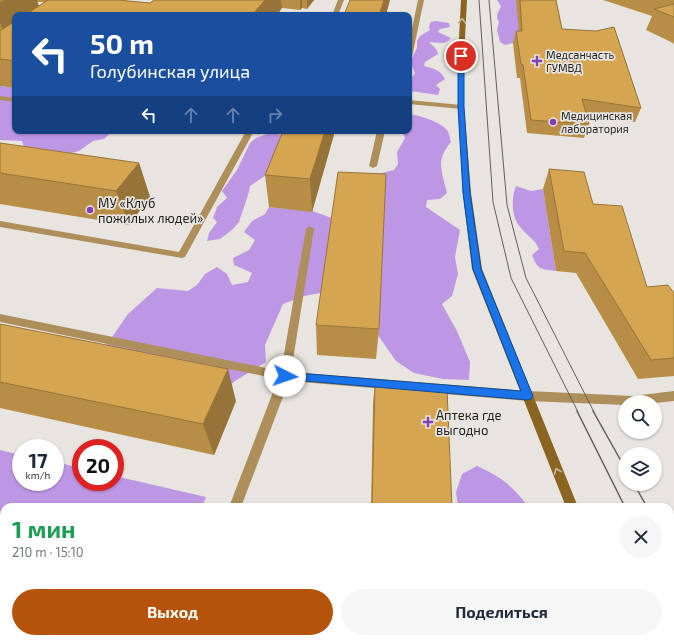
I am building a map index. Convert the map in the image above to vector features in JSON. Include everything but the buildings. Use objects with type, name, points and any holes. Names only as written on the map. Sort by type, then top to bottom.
[{"type":"main road","points":[[464,0],[461,56],[461,107],[467,193],[477,269],[570,503]]},
{"type":"street","points":[[336,12],[341,0]]},
{"type":"street","points":[[412,43],[421,0]]},
{"type":"street","points":[[0,98],[12,100]]},
{"type":"street","points":[[412,102],[461,107]]},
{"type":"street","points":[[0,224],[182,255],[248,134]]},
{"type":"street","points":[[374,166],[380,134]]},
{"type":"street","points":[[237,503],[285,376],[310,229]]},
{"type":"street","points":[[0,318],[285,376],[528,396],[633,401],[674,396]]},
{"type":"shaded area","points":[[497,0],[516,0],[526,29],[513,43],[505,45],[500,42],[497,30],[499,22],[497,16],[501,6]]},
{"type":"shaded area","points":[[436,21],[449,23],[450,27],[440,29],[438,32],[451,38],[449,40],[444,43],[429,42],[437,50],[438,54],[425,62],[424,66],[439,71],[445,79],[436,85],[440,89],[438,95],[412,91],[412,77],[415,73],[412,66],[412,58],[417,48],[417,41],[420,36],[430,30],[429,26],[431,22]]},
{"type":"shaded area","points":[[0,86],[12,88],[12,134],[110,134],[104,139],[93,141],[79,151],[61,156],[25,151],[22,141],[0,140]]},
{"type":"shaded area","points":[[412,115],[424,117],[440,124],[449,134],[451,142],[441,161],[447,193],[440,199],[427,200],[426,207],[460,230],[455,257],[458,274],[452,296],[442,304],[457,331],[470,362],[469,380],[443,379],[414,373],[396,361],[377,334],[378,174],[394,170],[398,164],[397,152],[405,138],[403,134],[412,134]]},
{"type":"shaded area","points":[[267,134],[278,134],[289,139],[268,174],[250,186],[239,222],[232,230],[220,239],[207,241],[209,233],[217,222],[213,218],[217,207],[227,198],[222,191],[237,170],[250,143],[256,138]]},
{"type":"shaded area","points":[[516,186],[531,191],[543,189],[556,271],[540,268],[534,260],[532,255],[539,249],[535,242],[515,219],[513,196]]},
{"type":"shaded area","points":[[269,207],[312,211],[335,219],[326,292],[304,296],[283,304],[265,345],[266,362],[235,381],[227,388],[103,350],[128,314],[157,288],[188,291],[197,285],[205,274],[217,267],[227,274],[232,285],[248,282],[252,273],[234,265],[233,258],[249,250],[255,240],[244,232],[252,221],[265,214]]},
{"type":"shaded area","points":[[0,450],[12,453],[12,491],[64,491],[64,464],[72,466],[72,491],[124,491],[124,478],[206,497],[204,503],[0,503]]},
{"type":"shaded area","points":[[477,466],[494,474],[506,483],[526,503],[457,503],[456,492],[462,474]]},
{"type":"tram line","points":[[479,0],[493,202],[511,278],[578,412]]},
{"type":"tram line","points":[[489,0],[507,205],[526,278],[594,412]]},
{"type":"tram line","points":[[577,411],[623,503]]},
{"type":"tram line","points":[[593,411],[618,456]]},
{"type":"tram line","points":[[638,491],[645,503]]},
{"type":"place","name":"Медсанчасть ГУМВД","points":[[537,61]]},
{"type":"place","name":"Медицинская лаборатория","points":[[553,122]]},
{"type":"place","name":"МУ «Клуб пожилых людей»","points":[[90,210]]},
{"type":"place","name":"Аптека где выгодно","points":[[428,422]]},
{"type":"route","points":[[285,376],[528,396],[477,269],[467,193],[461,107],[461,56]]}]
